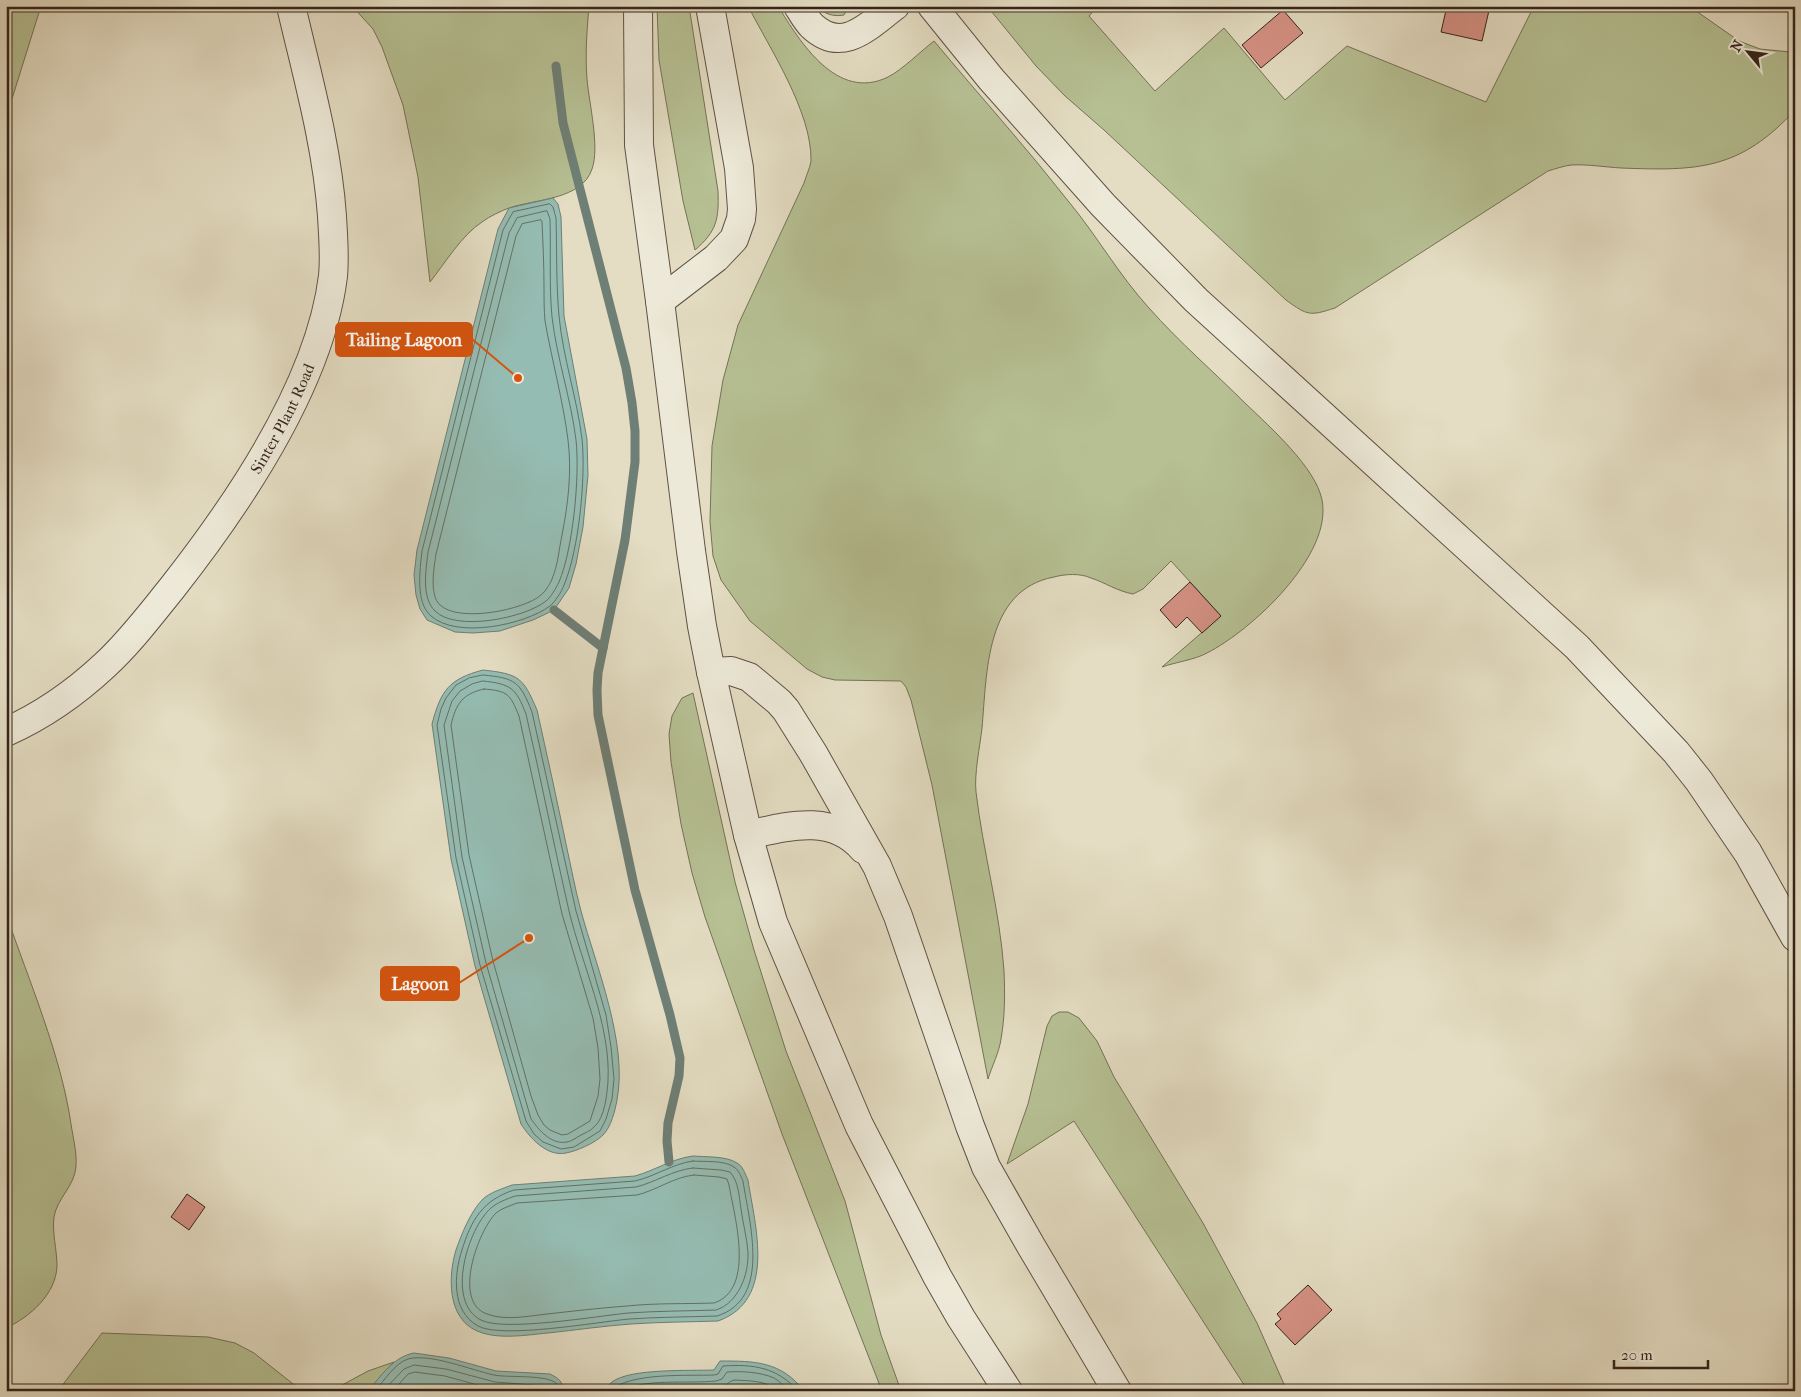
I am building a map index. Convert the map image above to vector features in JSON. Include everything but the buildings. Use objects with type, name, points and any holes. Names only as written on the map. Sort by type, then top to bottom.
[{"type":"lane","name":"Sinter Plant Road","points":[[6,732],[36,718],[66,698],[106,665],[148,618],[192,562],[259,463],[303,377],[314,350],[327,306],[333,274],[333,233],[329,179],[291,6]]},
{"type":"lane","points":[[638,6],[639,145],[690,551],[711,672],[748,834],[773,922],[859,1126],[937,1276],[961,1318],[1008,1391]]},
{"type":"lane","points":[[660,301],[716,258],[734,239],[741,219],[739,168],[710,6]]},
{"type":"lane","points":[[798,6],[812,26],[827,36],[837,38],[848,38],[856,35],[894,6]]},
{"type":"lane","points":[[932,6],[991,79],[1090,190],[1190,294],[1577,647],[1676,752],[1699,781],[1748,853],[1795,937]]},
{"type":"lane","points":[[711,672],[731,671],[748,677],[786,710],[813,753],[877,866],[898,916],[970,1126],[986,1167],[1117,1391]]},
{"type":"lane","points":[[748,834],[786,826],[810,824],[838,829],[859,844],[877,866]]},
{"type":"green space","points":[[6,6],[41,6],[6,118]]},
{"type":"green space","points":[[352,6],[589,6],[586,70],[595,149],[592,169],[587,179],[568,193],[509,208],[485,220],[468,234],[430,282],[418,177],[403,105],[382,47],[373,29]]},
{"type":"green space","points":[[657,6],[689,6],[718,191],[718,209],[715,224],[708,237],[695,250],[683,201],[659,60]]},
{"type":"green space","points":[[748,6],[778,6],[809,51],[837,75],[852,82],[870,83],[888,77],[934,41],[1053,182],[1128,282],[1160,321],[1267,424],[1302,462],[1318,488],[1322,500],[1322,521],[1315,544],[1302,567],[1286,588],[1246,627],[1207,653],[1196,657],[1162,667],[1221,616],[1171,561],[1143,589],[1133,594],[1087,576],[1068,575],[1054,577],[1031,585],[1014,598],[1002,616],[994,637],[989,659],[976,777],[979,814],[999,926],[1004,971],[1002,1031],[999,1049],[988,1079],[932,785],[906,687],[901,681],[835,680],[822,677],[807,669],[750,621],[721,580],[713,556],[710,522],[712,446],[723,380],[738,325],[804,183],[811,161],[805,122],[797,102],[778,61]]},
{"type":"green space","points":[[817,6],[849,6],[844,15],[836,16],[826,13]]},
{"type":"green space","points":[[987,6],[1098,6],[1089,16],[1155,91],[1224,28],[1285,100],[1347,46],[1486,102],[1534,6],[1689,6],[1739,41],[1760,49],[1790,52],[1795,50],[1795,110],[1775,130],[1755,145],[1736,156],[1716,163],[1673,169],[1571,165],[1548,171],[1335,308],[1309,313],[1286,300],[1065,96],[1036,66]]},
{"type":"green space","points":[[693,693],[735,882],[754,950],[786,1051],[845,1201],[881,1335],[901,1391],[882,1391],[782,1134],[705,917],[692,873],[681,824],[671,762],[669,734],[672,716],[682,698]]},
{"type":"green space","points":[[6,914],[60,1072],[75,1145],[76,1166],[73,1180],[54,1217],[57,1266],[52,1286],[47,1295],[32,1311],[6,1328]]},
{"type":"green space","points":[[1059,1012],[1068,1012],[1079,1018],[1097,1041],[1114,1077],[1203,1223],[1257,1323],[1287,1391],[1248,1391],[1074,1121],[1007,1164],[1028,1104],[1047,1026],[1052,1016]]},
{"type":"green space","points":[[102,1333],[208,1337],[235,1343],[254,1353],[302,1391],[58,1391]]},
{"type":"green space","points":[[394,1362],[368,1391],[331,1391],[368,1371]]},
{"type":"water","points":[[553,198],[558,204],[561,217],[564,316],[587,439],[588,475],[583,527],[576,564],[569,588],[554,610],[533,620],[500,631],[455,632],[427,620],[420,609],[416,595],[414,575],[417,550],[498,229],[509,208]]},
{"type":"water","points":[[483,670],[505,673],[518,679],[528,690],[537,710],[579,903],[609,1005],[614,1030],[619,1078],[614,1114],[603,1135],[580,1149],[566,1153],[552,1152],[546,1149],[529,1135],[521,1124],[475,966],[451,859],[432,724],[439,702],[448,688],[462,677]]},
{"type":"water","points":[[693,1156],[722,1158],[733,1161],[741,1166],[748,1180],[755,1218],[758,1260],[755,1279],[749,1297],[737,1311],[718,1321],[631,1324],[512,1336],[485,1334],[467,1325],[460,1317],[452,1295],[453,1260],[467,1224],[485,1197],[512,1185],[635,1176]]},
{"type":"water","points":[[414,1353],[449,1358],[496,1371],[550,1374],[560,1380],[563,1391],[368,1391],[394,1363]]},
{"type":"water","points":[[720,1361],[744,1361],[776,1368],[795,1381],[804,1391],[604,1391],[612,1382],[632,1374],[661,1371],[714,1370]]},
{"type":"waterway","points":[[556,66],[563,123],[626,368],[635,431],[635,462],[625,540],[598,673],[598,715],[635,890],[680,1058],[679,1076],[668,1123],[669,1162]]},
{"type":"waterway","points":[[554,610],[603,648]]},
{"type":"place","name":"Tailing Lagoon","points":[[518,378]]},
{"type":"place","name":"Lagoon","points":[[529,938]]}]
